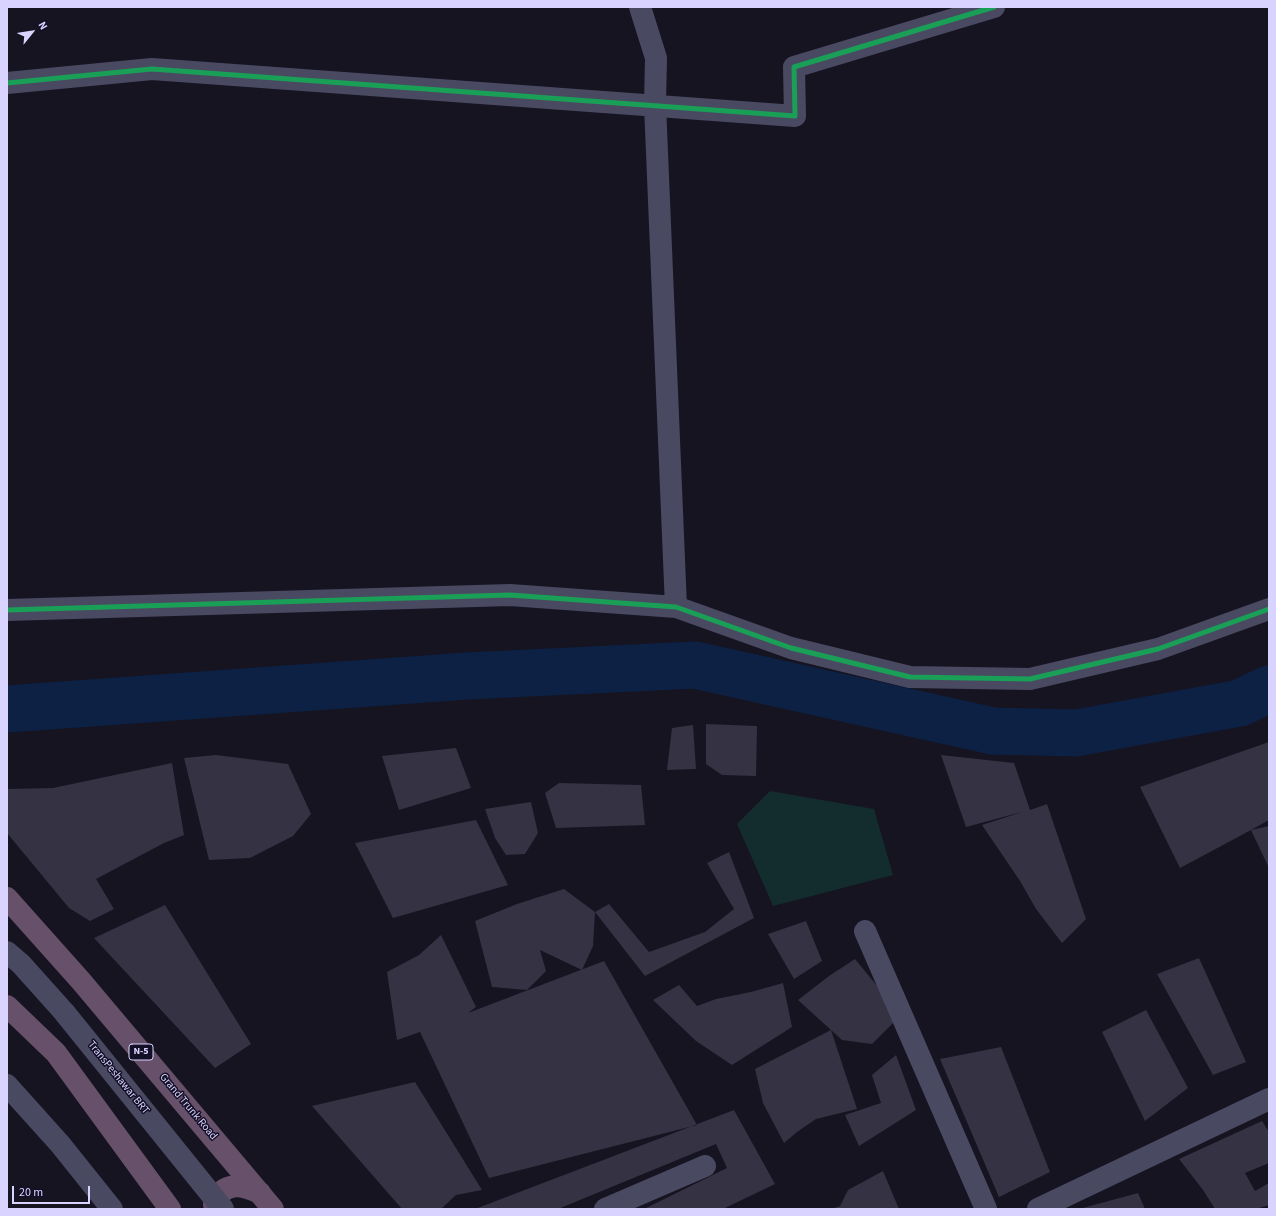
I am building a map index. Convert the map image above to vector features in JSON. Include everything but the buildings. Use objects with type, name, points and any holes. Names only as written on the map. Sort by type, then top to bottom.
[{"type":"highway","name":"Grand Trunk Road","points":[[7,898],[81,981],[267,1201]]},
{"type":"highway","points":[[7,1006],[56,1053],[170,1209]]},
{"type":"highway","points":[[215,1209],[214,1204],[221,1192],[233,1186],[244,1186],[267,1201]]},
{"type":"street","points":[[640,7],[656,58],[655,105],[676,607]]},
{"type":"street","points":[[7,83],[152,69],[795,116],[794,67],[994,7]]},
{"type":"street","points":[[7,610],[510,595],[676,607],[791,648],[910,677],[1030,679],[1158,649],[1269,608]]},
{"type":"street","points":[[865,931],[986,1209]]},
{"type":"street","name":"TransPeshawar BRT","points":[[7,952],[21,964],[64,1012],[223,1209]]},
{"type":"street","points":[[7,1085],[60,1144],[112,1209]]},
{"type":"street","points":[[1038,1209],[1269,1099]]},
{"type":"street","points":[[606,1209],[705,1166]]},
{"type":"green space","points":[[770,791],[874,809],[893,875],[773,906],[737,824]]},
{"type":"waterway","points":[[7,709],[467,676],[695,665],[993,731],[1076,733],[1240,703],[1269,689]]},
{"type":"cycle path","points":[[7,83],[152,69],[795,116],[794,67],[994,7]]},
{"type":"cycle path","points":[[7,610],[510,595],[676,607],[791,648],[910,677],[1030,679],[1158,649],[1269,609]]}]
